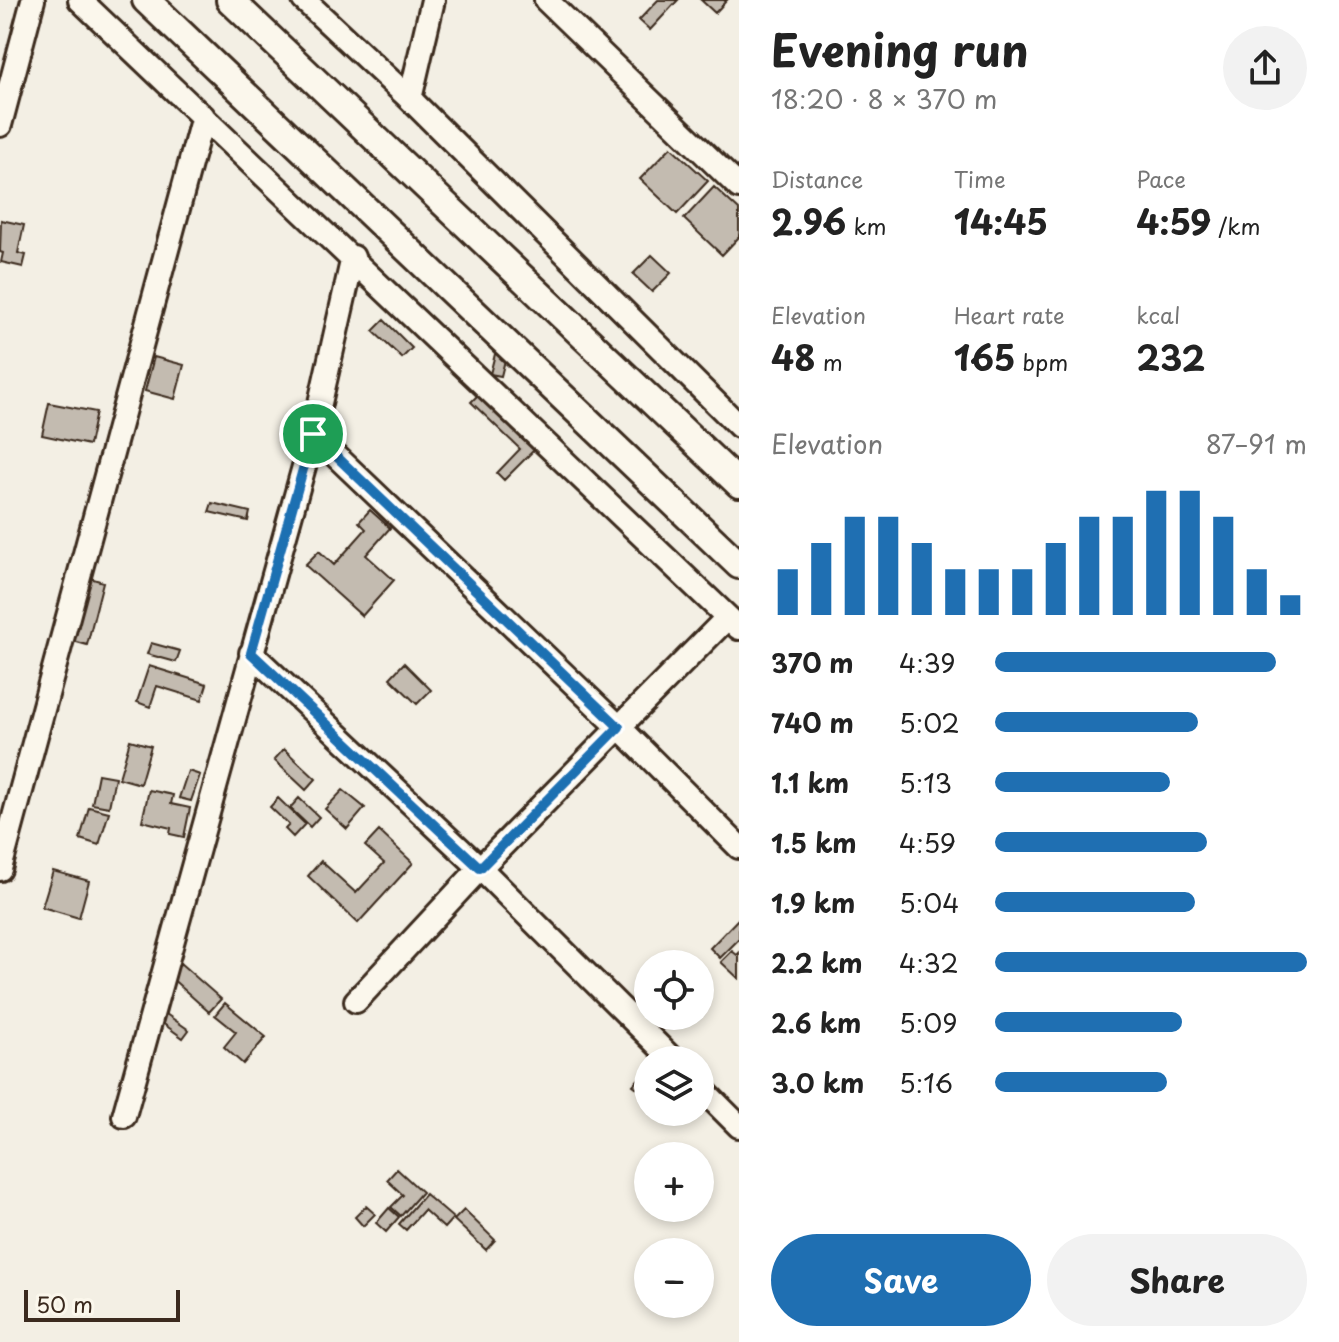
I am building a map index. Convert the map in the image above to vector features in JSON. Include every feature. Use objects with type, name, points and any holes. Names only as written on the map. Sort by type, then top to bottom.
[{"type":"street","points":[[0,125],[33,0]]},
{"type":"street","points":[[80,0],[353,257],[733,623],[619,727],[480,868],[356,1001]]},
{"type":"street","points":[[146,0],[739,565]]},
{"type":"street","points":[[230,0],[739,484]]},
{"type":"street","points":[[304,0],[410,99],[739,426]]},
{"type":"street","points":[[410,99],[433,0]]},
{"type":"street","points":[[546,0],[739,187]]},
{"type":"street","points":[[0,869],[203,116]]},
{"type":"street","points":[[124,1116],[313,434],[353,257]]},
{"type":"street","points":[[313,434],[619,727],[739,847]]},
{"type":"street","points":[[251,653],[480,868],[659,1046]]},
{"type":"street","points":[[714,1101],[739,1126]]},
{"type":"building","points":[[658,0],[678,0],[650,30],[639,20]]},
{"type":"building","points":[[701,0],[727,0],[715,13]]},
{"type":"building","points":[[671,147],[708,181],[677,214],[640,179]]},
{"type":"building","points":[[714,187],[739,210],[739,237],[722,255],[684,219]]},
{"type":"building","points":[[1,220],[24,225],[18,253],[26,255],[23,267],[1,262]]},
{"type":"building","points":[[652,255],[671,273],[652,292],[633,274]]},
{"type":"building","points":[[384,320],[412,348],[402,358],[373,331]]},
{"type":"building","points":[[497,346],[508,348],[501,376],[490,374]]},
{"type":"building","points":[[154,357],[184,365],[175,399],[145,391]]},
{"type":"building","points":[[480,393],[536,448],[504,480],[497,473],[520,449],[471,402]]},
{"type":"building","points":[[49,403],[96,412],[89,445],[42,435]]},
{"type":"building","points":[[212,503],[250,512],[248,521],[209,512]]},
{"type":"building","points":[[370,510],[390,528],[366,555],[394,580],[362,616],[305,565],[319,551],[334,565],[366,529],[359,522]]},
{"type":"building","points":[[90,578],[103,582],[87,645],[73,641]]},
{"type":"building","points":[[151,643],[180,651],[176,662],[147,654]]},
{"type":"building","points":[[404,663],[431,690],[417,704],[390,678]]},
{"type":"building","points":[[149,666],[207,684],[202,700],[157,686],[150,707],[137,702]]},
{"type":"building","points":[[130,740],[151,746],[140,784],[119,778]]},
{"type":"building","points":[[284,749],[316,779],[306,790],[274,760]]},
{"type":"building","points":[[188,771],[200,775],[191,801],[179,798]]},
{"type":"building","points":[[98,774],[115,777],[109,807],[92,804]]},
{"type":"building","points":[[149,790],[173,795],[171,804],[190,808],[184,837],[170,834],[171,828],[142,821]]},
{"type":"building","points":[[343,790],[365,808],[347,829],[325,809]]},
{"type":"building","points":[[278,798],[305,824],[293,837],[285,829],[289,825],[270,807]]},
{"type":"building","points":[[299,798],[319,817],[310,827],[290,808]]},
{"type":"building","points":[[89,807],[109,812],[99,845],[80,839]]},
{"type":"building","points":[[379,831],[413,863],[358,923],[308,876],[321,861],[356,893],[384,863],[365,846]]},
{"type":"building","points":[[53,871],[89,881],[79,918],[42,907]]},
{"type":"building","points":[[739,918],[739,939],[720,958],[710,948]]},
{"type":"building","points":[[732,951],[737,955],[739,953],[739,979],[721,962]]},
{"type":"building","points":[[180,963],[221,999],[209,1012],[169,976]]},
{"type":"building","points":[[225,1003],[266,1037],[243,1064],[224,1047],[236,1032],[215,1015]]},
{"type":"building","points":[[166,1014],[189,1030],[183,1038],[161,1022]]},
{"type":"building","points":[[397,1169],[422,1192],[401,1216],[391,1207],[403,1195],[387,1180]]},
{"type":"building","points":[[425,1194],[453,1218],[444,1228],[424,1210],[406,1230],[399,1224]]},
{"type":"building","points":[[366,1206],[375,1214],[363,1226],[355,1217]]},
{"type":"building","points":[[389,1208],[399,1217],[386,1232],[376,1223]]},
{"type":"building","points":[[464,1210],[495,1240],[486,1250],[454,1220]]},
{"type":"route","points":[[313,434],[619,727],[480,868],[251,653],[313,434]]}]
